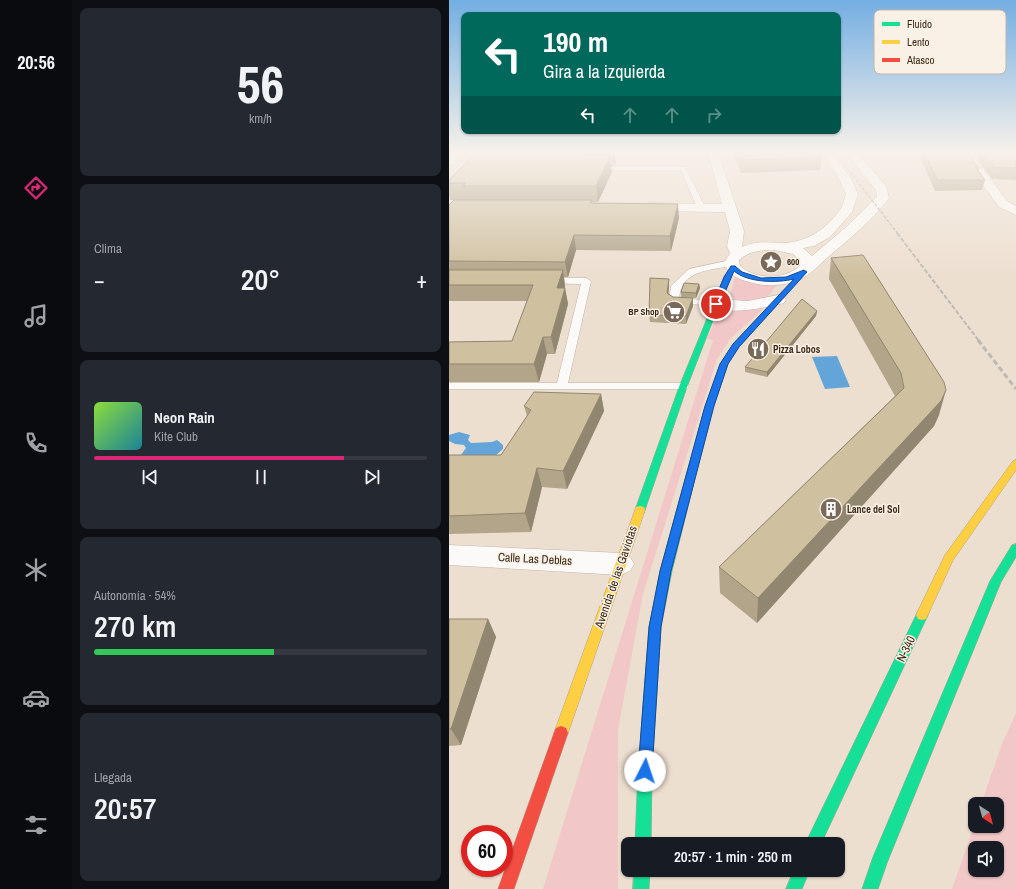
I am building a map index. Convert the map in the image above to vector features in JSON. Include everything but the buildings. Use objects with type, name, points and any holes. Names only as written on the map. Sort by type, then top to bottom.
[{"type":"main road","name":"Avenida de las Gaviotas","points":[[506,889],[683,387],[734,261]]},
{"type":"main road","points":[[643,837],[645,771],[655,627],[666,571],[709,406],[724,364],[736,346],[806,270]]},
{"type":"main road","name":"N-340","points":[[816,837],[949,558],[1016,463]]},
{"type":"main road","points":[[870,889],[879,863],[996,581],[1016,548]]},
{"type":"main road","points":[[641,889],[642,877]]},
{"type":"main road","points":[[794,889],[799,877]]},
{"type":"street","points":[[726,193],[737,231],[734,246],[734,261],[744,275],[761,280],[787,279],[798,276],[850,231],[883,198],[882,193]]},
{"type":"street","points":[[734,261],[751,247],[785,247],[809,243],[818,239],[832,228],[846,212],[852,193]]},
{"type":"street","points":[[995,193],[1003,204],[1016,211]]},
{"type":"street","points":[[638,207],[730,208]]},
{"type":"street","points":[[737,231],[761,246]]},
{"type":"street","points":[[785,247],[798,252],[807,258],[809,262],[806,270]]},
{"type":"street","points":[[716,304],[748,306],[778,300]]},
{"type":"street","name":"Calle Las Deblas","points":[[449,556],[468,555],[621,564]]},
{"type":"lane","points":[[695,193],[701,207]]},
{"type":"lane","points":[[716,304],[673,300],[675,286],[692,271],[734,261]]},
{"type":"lane","points":[[541,281],[587,281],[562,385]]},
{"type":"lane","points":[[449,386],[562,385],[683,387]]},
{"type":"shaded area","points":[[735,277],[753,283],[776,286],[766,298],[762,300],[757,302],[742,301],[733,298],[730,295]]},
{"type":"shaded area","points":[[726,309],[763,309],[731,338],[717,359],[643,594],[618,730],[618,889],[543,889],[713,340],[707,339],[715,321]]},
{"type":"shaded area","points":[[1016,713],[1016,889],[952,889],[968,843],[968,877],[1004,877],[1004,841],[969,841],[972,833],[1004,833],[1004,797],[983,797],[1002,744]]},
{"type":"water","points":[[837,356],[850,387],[825,389],[812,357]]},
{"type":"water","points":[[459,432],[470,435],[468,440],[471,443],[492,442],[497,440],[503,445],[503,449],[495,456],[461,455],[466,448],[464,445],[455,444],[449,441],[449,435]]},
{"type":"railway","points":[[867,193],[898,234]]},
{"type":"railway","points":[[897,233],[979,341]]},
{"type":"railway","points":[[978,340],[1016,389]]},
{"type":"traffic: fast","points":[[640,510],[683,387],[727,277],[733,268]]},
{"type":"traffic: fast","points":[[643,837],[645,771],[655,627],[666,571],[708,410]]},
{"type":"traffic: fast","points":[[870,889],[879,863],[996,581],[1016,548]]},
{"type":"traffic: fast","points":[[816,837],[922,615]]},
{"type":"traffic: fast","points":[[641,889],[642,877]]},
{"type":"traffic: fast","points":[[794,889],[799,877]]},
{"type":"traffic: slow","points":[[708,410],[724,364],[736,346],[804,272]]},
{"type":"traffic: slow","points":[[922,615],[949,558],[1016,463]]},
{"type":"traffic: slow","points":[[561,733],[640,510]]},
{"type":"traffic: jam","points":[[506,889],[561,733]]},
{"type":"place","name":"600","points":[[771,262]]},
{"type":"place","name":"BP Shop","points":[[674,312]]},
{"type":"place","name":"Pizza Lobos","points":[[758,349]]},
{"type":"place","name":"Lance del Sol","points":[[831,509]]},
{"type":"route","points":[[645,771],[655,627],[666,571],[709,406],[724,364],[736,346],[804,272],[798,276],[787,279],[761,280],[739,273],[733,268],[727,277],[716,304]]}]
